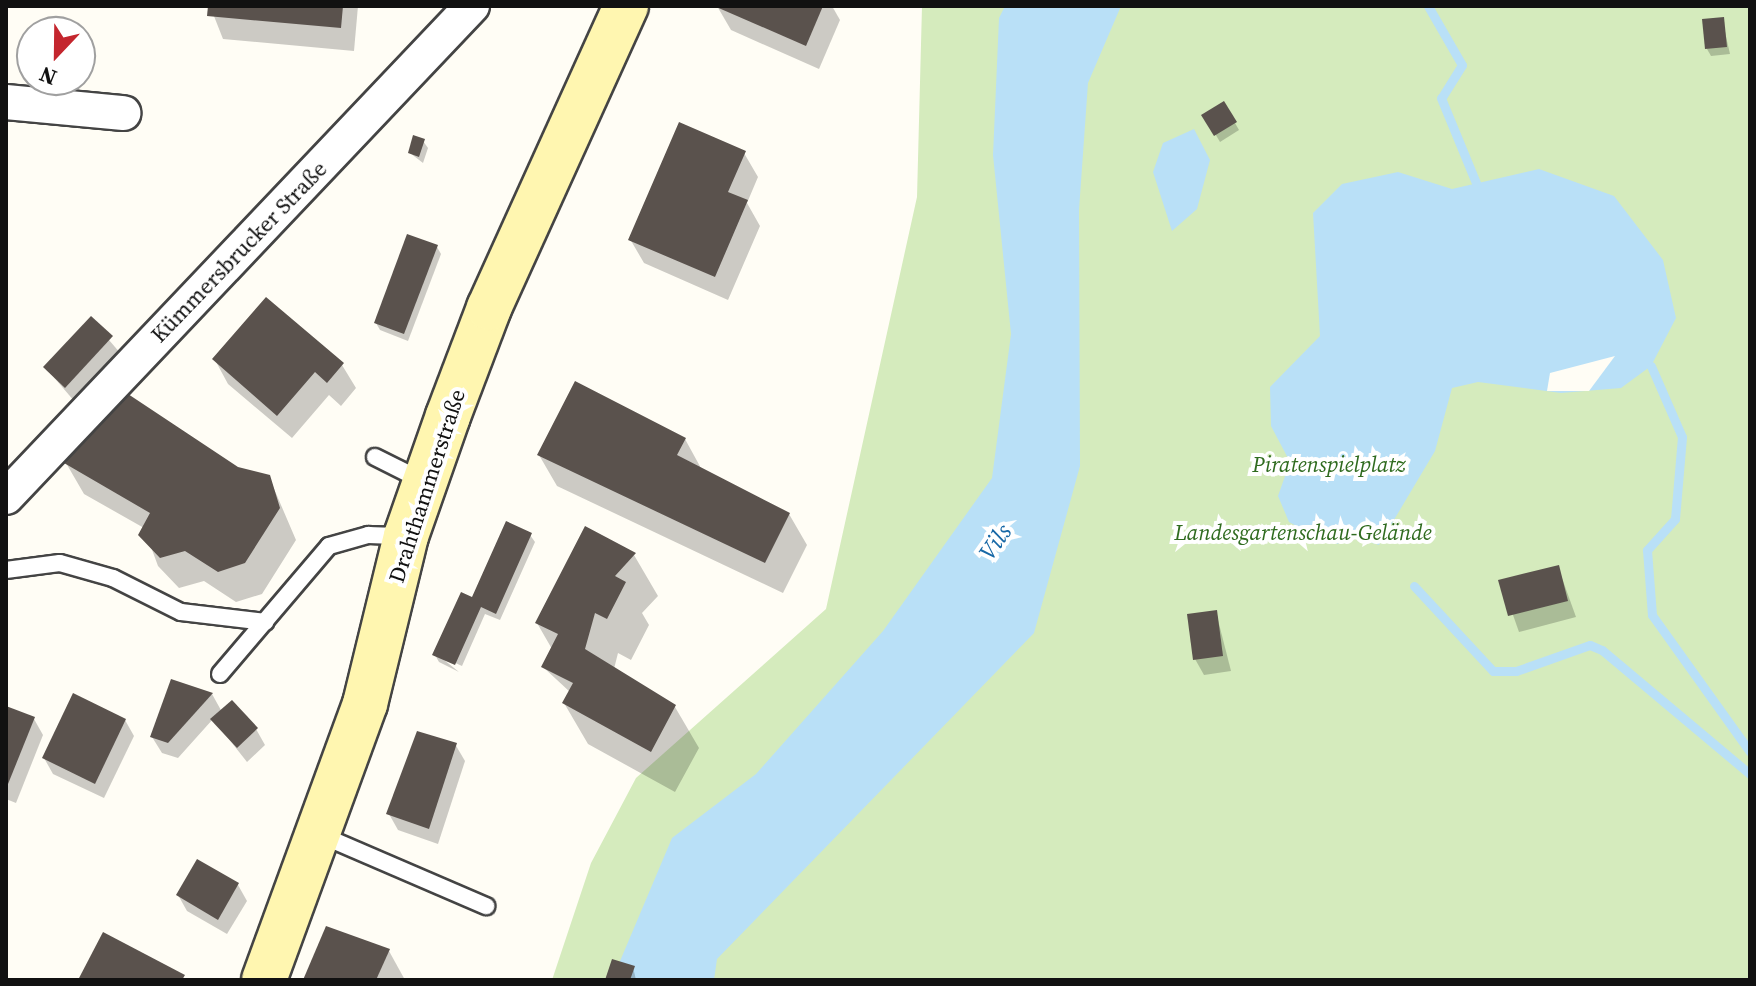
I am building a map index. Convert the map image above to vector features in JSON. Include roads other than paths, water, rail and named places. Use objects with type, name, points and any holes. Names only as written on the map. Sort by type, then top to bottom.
[{"type":"main road","name":"Drahthammerstraße","points":[[264,980],[321,835],[365,704],[406,536],[489,308],[626,6]]},
{"type":"street","name":"Kümmersbrucker Straße","points":[[6,497],[472,6]]},
{"type":"street","points":[[6,102],[123,113]]},
{"type":"lane","points":[[375,457],[426,482]]},
{"type":"lane","points":[[220,674],[329,546],[368,535],[406,536]]},
{"type":"lane","points":[[6,570],[60,563],[113,578],[181,612],[265,622]]},
{"type":"lane","points":[[321,835],[486,906]]},
{"type":"water","name":"Vils","points":[[1005,6],[1121,6],[1088,83],[1079,210],[1080,466],[1034,633],[717,959],[714,980],[612,980],[672,838],[756,774],[883,631],[992,478],[1011,334],[993,155],[999,18]]},
{"type":"water","points":[[1194,129],[1210,160],[1197,209],[1172,231],[1153,172],[1163,143]]},
{"type":"water","points":[[1539,169],[1614,196],[1663,260],[1676,318],[1651,366],[1621,388],[1561,393],[1478,382],[1452,388],[1435,451],[1379,545],[1352,537],[1337,544],[1321,521],[1302,529],[1289,522],[1278,496],[1290,462],[1271,426],[1270,387],[1320,336],[1313,213],[1342,184],[1398,172],[1452,189]]},
{"type":"waterway","points":[[1428,6],[1462,65],[1441,98],[1476,183]]},
{"type":"waterway","points":[[1651,366],[1682,437],[1675,519],[1647,550],[1652,615],[1750,752]]},
{"type":"waterway","points":[[1414,586],[1493,671],[1516,671],[1590,645],[1602,650],[1750,774]]},
{"type":"park label","name":"Piratenspielplatz","points":[[1329,465]]},
{"type":"park label","name":"Landesgartenschau-Gelände","points":[[1303,533]]}]
